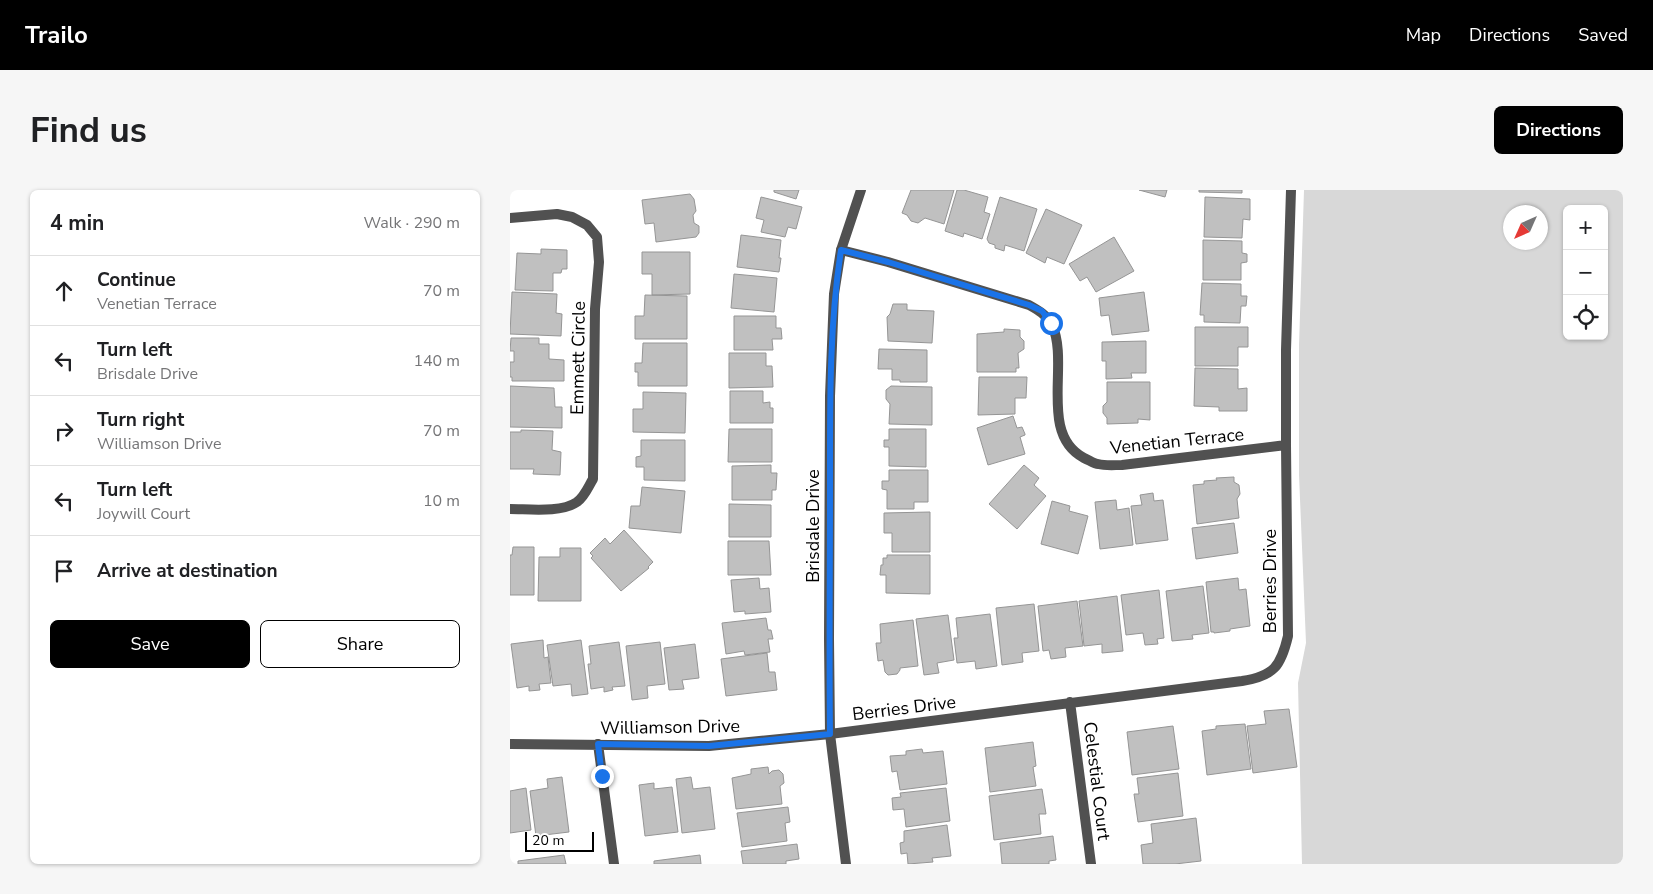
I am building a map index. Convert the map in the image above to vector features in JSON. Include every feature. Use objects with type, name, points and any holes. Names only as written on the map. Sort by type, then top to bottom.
[{"type":"street","name":"Brisdale Drive","points":[[846,864],[830,734],[830,396],[834,294],[841,250],[861,190]]},
{"type":"street","name":"Berries Drive","points":[[830,734],[1257,679],[1273,670],[1284,656],[1288,636],[1286,350],[1291,190]]},
{"type":"street","name":"Emmett Circle","points":[[510,218],[556,214],[572,217],[587,225],[597,237],[599,262],[595,309],[593,479],[585,494],[576,503],[555,509],[510,509]]},
{"type":"street","name":"Venetian Terrace","points":[[841,250],[1001,296],[1042,311],[1051,323],[1057,340],[1058,413],[1063,434],[1074,452],[1097,464],[1122,465],[1286,445]]},
{"type":"street","name":"Celestial Court","points":[[1070,702],[1091,864]]},
{"type":"street","name":"Williamson Drive","points":[[510,744],[709,746],[830,734]]},
{"type":"street","points":[[598,744],[614,864]]},
{"type":"shaded area","points":[[1304,190],[1623,190],[1623,864],[1302,864],[1298,683],[1306,643],[1299,475],[1299,345]]},
{"type":"building","points":[[774,190],[799,190],[796,199],[774,192]]},
{"type":"building","points":[[911,190],[954,190],[944,224],[925,218],[918,223],[911,221],[907,215],[902,213]]},
{"type":"building","points":[[957,190],[964,190],[988,197],[984,212],[990,214],[982,239],[964,233],[963,237],[945,231]]},
{"type":"building","points":[[1139,190],[1167,190],[1165,197]]},
{"type":"building","points":[[1199,190],[1242,190],[1242,193],[1199,192]]},
{"type":"building","points":[[690,194],[694,199],[696,211],[693,215],[694,223],[699,226],[699,233],[696,237],[656,242],[654,223],[645,224],[642,200]]},
{"type":"building","points":[[761,197],[802,207],[796,229],[788,227],[785,237],[761,232],[764,220],[756,218]]},
{"type":"building","points":[[1000,197],[1037,209],[1024,251],[1005,245],[1004,251],[995,248],[995,245],[989,243],[987,239]]},
{"type":"building","points":[[1205,197],[1250,199],[1250,220],[1243,219],[1242,238],[1204,237]]},
{"type":"building","points":[[1046,209],[1082,225],[1064,264],[1047,257],[1045,263],[1026,253]]},
{"type":"building","points":[[741,235],[781,240],[779,272],[737,267]]},
{"type":"building","points":[[1114,237],[1134,271],[1096,292],[1087,277],[1080,281],[1069,264]]},
{"type":"building","points":[[1203,240],[1242,241],[1242,253],[1247,254],[1247,262],[1241,263],[1241,280],[1203,280]]},
{"type":"building","points":[[541,249],[567,250],[567,269],[562,269],[561,273],[553,273],[553,291],[515,290],[517,253],[541,254]]},
{"type":"building","points":[[642,252],[690,252],[690,294],[652,295],[652,274],[642,274]]},
{"type":"building","points":[[734,274],[777,278],[774,312],[731,308]]},
{"type":"building","points":[[1202,283],[1241,284],[1241,296],[1247,296],[1246,306],[1241,306],[1240,323],[1204,322],[1204,315],[1200,315]]},
{"type":"building","points":[[512,292],[557,294],[556,313],[562,314],[561,336],[510,334]]},
{"type":"building","points":[[1144,292],[1149,331],[1112,335],[1109,315],[1101,316],[1099,298]]},
{"type":"building","points":[[645,295],[687,296],[687,339],[635,339],[635,316],[644,316]]},
{"type":"building","points":[[893,304],[907,304],[907,310],[934,311],[932,343],[888,341],[887,317]]},
{"type":"building","points":[[734,316],[776,316],[776,328],[781,328],[782,339],[772,339],[773,350],[734,350]]},
{"type":"building","points":[[1195,327],[1248,327],[1248,347],[1238,347],[1238,366],[1195,366]]},
{"type":"building","points":[[1004,329],[1020,330],[1020,337],[1024,341],[1024,349],[1018,353],[1019,368],[1016,368],[1016,372],[977,372],[977,334],[1004,332]]},
{"type":"building","points":[[511,338],[539,338],[539,344],[549,344],[549,359],[564,360],[564,381],[512,381],[512,377],[510,377],[510,362],[514,362],[514,351],[510,351]]},
{"type":"building","points":[[1146,341],[1146,373],[1131,373],[1132,378],[1106,379],[1106,361],[1102,361],[1102,342]]},
{"type":"building","points":[[643,343],[687,343],[687,386],[638,386],[638,372],[635,372],[635,363],[642,363]]},
{"type":"building","points":[[879,349],[927,350],[927,382],[900,382],[900,380],[892,380],[892,369],[878,369]]},
{"type":"building","points":[[729,353],[766,353],[766,366],[772,366],[773,387],[729,388]]},
{"type":"building","points":[[1195,368],[1238,369],[1238,389],[1247,388],[1247,411],[1219,411],[1219,407],[1194,406]]},
{"type":"building","points":[[979,377],[1027,377],[1026,398],[1015,398],[1015,414],[978,415]]},
{"type":"building","points":[[1107,382],[1150,382],[1150,420],[1138,419],[1138,423],[1107,424],[1107,418],[1103,413],[1103,406],[1107,402]]},
{"type":"building","points":[[510,386],[554,388],[555,407],[562,407],[562,428],[510,427]]},
{"type":"building","points":[[891,386],[932,387],[932,425],[889,424],[890,404],[886,399],[886,390]]},
{"type":"building","points":[[730,391],[763,391],[763,403],[770,402],[770,408],[773,408],[773,423],[730,423]]},
{"type":"building","points":[[643,392],[686,393],[685,433],[633,432],[633,409],[643,409]]},
{"type":"building","points":[[1013,416],[1017,428],[1022,427],[1025,434],[1020,437],[1025,454],[988,465],[977,428]]},
{"type":"building","points":[[729,429],[772,429],[772,462],[728,462]]},
{"type":"building","points":[[889,429],[926,429],[926,467],[889,466],[889,447],[884,447],[884,440],[889,440]]},
{"type":"building","points":[[521,430],[553,431],[552,450],[561,452],[560,475],[533,474],[534,469],[510,469],[510,432],[521,432]]},
{"type":"building","points":[[641,440],[685,440],[685,481],[644,480],[644,467],[636,467],[636,457],[641,456]]},
{"type":"building","points":[[771,465],[771,473],[777,473],[776,490],[772,490],[772,500],[732,500],[732,466]]},
{"type":"building","points":[[1024,465],[1039,478],[1034,485],[1046,496],[1017,529],[989,504]]},
{"type":"building","points":[[889,470],[928,470],[928,502],[914,502],[914,509],[887,509],[887,490],[882,489],[882,481],[889,481]]},
{"type":"building","points":[[1234,477],[1234,482],[1239,485],[1240,494],[1237,499],[1239,518],[1197,524],[1193,485],[1204,484],[1204,481],[1217,480],[1216,478]]},
{"type":"building","points":[[642,487],[685,491],[681,533],[629,528],[631,506],[640,506]]},
{"type":"building","points":[[1153,493],[1154,501],[1163,500],[1168,540],[1136,544],[1131,506],[1142,505],[1140,495]]},
{"type":"building","points":[[1116,500],[1117,510],[1129,508],[1133,545],[1100,549],[1095,502]]},
{"type":"building","points":[[1052,501],[1070,506],[1069,511],[1088,516],[1078,554],[1041,544]]},
{"type":"building","points":[[729,504],[771,505],[771,537],[729,537]]},
{"type":"building","points":[[930,512],[930,552],[892,552],[892,533],[884,533],[884,513]]},
{"type":"building","points":[[1234,523],[1238,553],[1196,559],[1192,528]]},
{"type":"building","points":[[624,530],[653,562],[649,568],[621,591],[591,558],[593,556],[590,553],[605,538],[610,544]]},
{"type":"building","points":[[728,541],[769,541],[771,575],[728,575]]},
{"type":"building","points":[[513,547],[534,547],[534,595],[510,595],[510,555],[512,555]]},
{"type":"building","points":[[560,548],[581,548],[581,601],[538,601],[539,557],[560,557]]},
{"type":"building","points":[[887,555],[930,555],[930,594],[886,593],[886,575],[880,575],[883,558],[887,558]]},
{"type":"building","points":[[759,578],[760,589],[769,588],[771,612],[745,614],[745,611],[734,612],[731,580]]},
{"type":"building","points":[[1238,578],[1239,590],[1246,589],[1250,626],[1230,629],[1230,631],[1211,632],[1206,582]]},
{"type":"building","points":[[1203,586],[1209,633],[1192,635],[1193,639],[1172,641],[1166,591]]},
{"type":"building","points":[[1159,590],[1164,638],[1157,639],[1158,644],[1145,645],[1143,633],[1126,635],[1121,595]]},
{"type":"building","points":[[1117,596],[1123,651],[1102,653],[1102,644],[1084,646],[1079,601]]},
{"type":"building","points":[[1077,601],[1083,646],[1065,648],[1066,657],[1051,659],[1049,650],[1043,651],[1038,606]]},
{"type":"building","points":[[1034,604],[1039,651],[1022,653],[1023,662],[1002,665],[996,608]]},
{"type":"building","points":[[990,614],[997,666],[976,669],[975,661],[957,663],[954,638],[958,638],[956,618]]},
{"type":"building","points":[[948,615],[954,660],[937,663],[939,673],[924,675],[916,619]]},
{"type":"building","points":[[766,618],[768,630],[771,630],[773,639],[768,639],[770,652],[745,655],[744,651],[726,654],[722,623]]},
{"type":"building","points":[[913,620],[918,666],[900,668],[897,674],[888,675],[885,672],[883,660],[878,661],[876,643],[881,643],[880,624]]},
{"type":"building","points":[[543,640],[544,658],[548,657],[551,683],[539,684],[540,690],[529,691],[529,686],[517,688],[511,644]]},
{"type":"building","points":[[581,640],[588,694],[572,696],[571,684],[553,686],[547,645]]},
{"type":"building","points":[[619,642],[625,686],[612,687],[613,690],[604,692],[604,687],[591,689],[588,664],[591,664],[589,646]]},
{"type":"building","points":[[660,642],[665,684],[647,686],[648,698],[632,700],[626,646]]},
{"type":"building","points":[[695,644],[699,678],[682,680],[684,689],[669,690],[664,648]]},
{"type":"building","points":[[767,653],[769,672],[775,672],[777,690],[726,696],[721,659]]},
{"type":"building","points":[[1289,709],[1297,767],[1253,773],[1247,726],[1266,724],[1264,711]]},
{"type":"building","points":[[1245,724],[1251,769],[1207,775],[1202,731],[1216,729],[1216,726]]},
{"type":"building","points":[[1173,726],[1179,769],[1132,775],[1127,732]]},
{"type":"building","points":[[1033,742],[1036,766],[1033,767],[1036,786],[990,792],[985,748]]},
{"type":"building","points":[[922,749],[923,753],[943,751],[947,784],[900,790],[897,771],[892,772],[890,756],[906,755],[906,751]]},
{"type":"building","points":[[768,767],[769,774],[772,771],[779,770],[783,774],[784,783],[780,786],[782,804],[736,809],[732,778],[751,774],[751,769]]},
{"type":"building","points":[[1178,773],[1183,816],[1138,822],[1134,794],[1139,794],[1137,778]]},
{"type":"building","points":[[562,777],[569,832],[536,836],[530,791],[548,788],[547,779]]},
{"type":"building","points":[[691,777],[693,789],[710,787],[715,829],[682,833],[676,779]]},
{"type":"building","points":[[654,783],[654,789],[672,787],[678,832],[645,836],[639,785]]},
{"type":"building","points":[[526,788],[531,830],[510,833],[510,791]]},
{"type":"building","points":[[946,788],[950,821],[906,827],[904,809],[893,810],[892,798],[901,797],[900,793]]},
{"type":"building","points":[[1042,789],[1046,814],[1039,814],[1041,834],[994,840],[989,796]]},
{"type":"building","points":[[788,807],[790,822],[785,823],[787,841],[742,847],[737,813]]},
{"type":"building","points":[[1196,818],[1201,861],[1175,864],[1143,864],[1141,845],[1153,843],[1151,824]]},
{"type":"building","points":[[947,825],[951,856],[932,858],[933,862],[908,864],[907,853],[901,854],[900,843],[904,842],[904,831]]},
{"type":"building","points":[[1053,836],[1056,860],[1049,861],[1049,864],[1002,864],[1000,843]]},
{"type":"building","points":[[797,844],[799,859],[786,861],[786,864],[743,864],[741,851]]},
{"type":"building","points":[[564,855],[566,864],[518,864],[518,861]]},
{"type":"building","points":[[700,855],[701,864],[654,864],[654,861]]},
{"type":"route","points":[[602,776],[598,744],[709,746],[830,734],[830,396],[834,294],[841,250],[888,262],[1029,305],[1042,311],[1051,323]]}]
